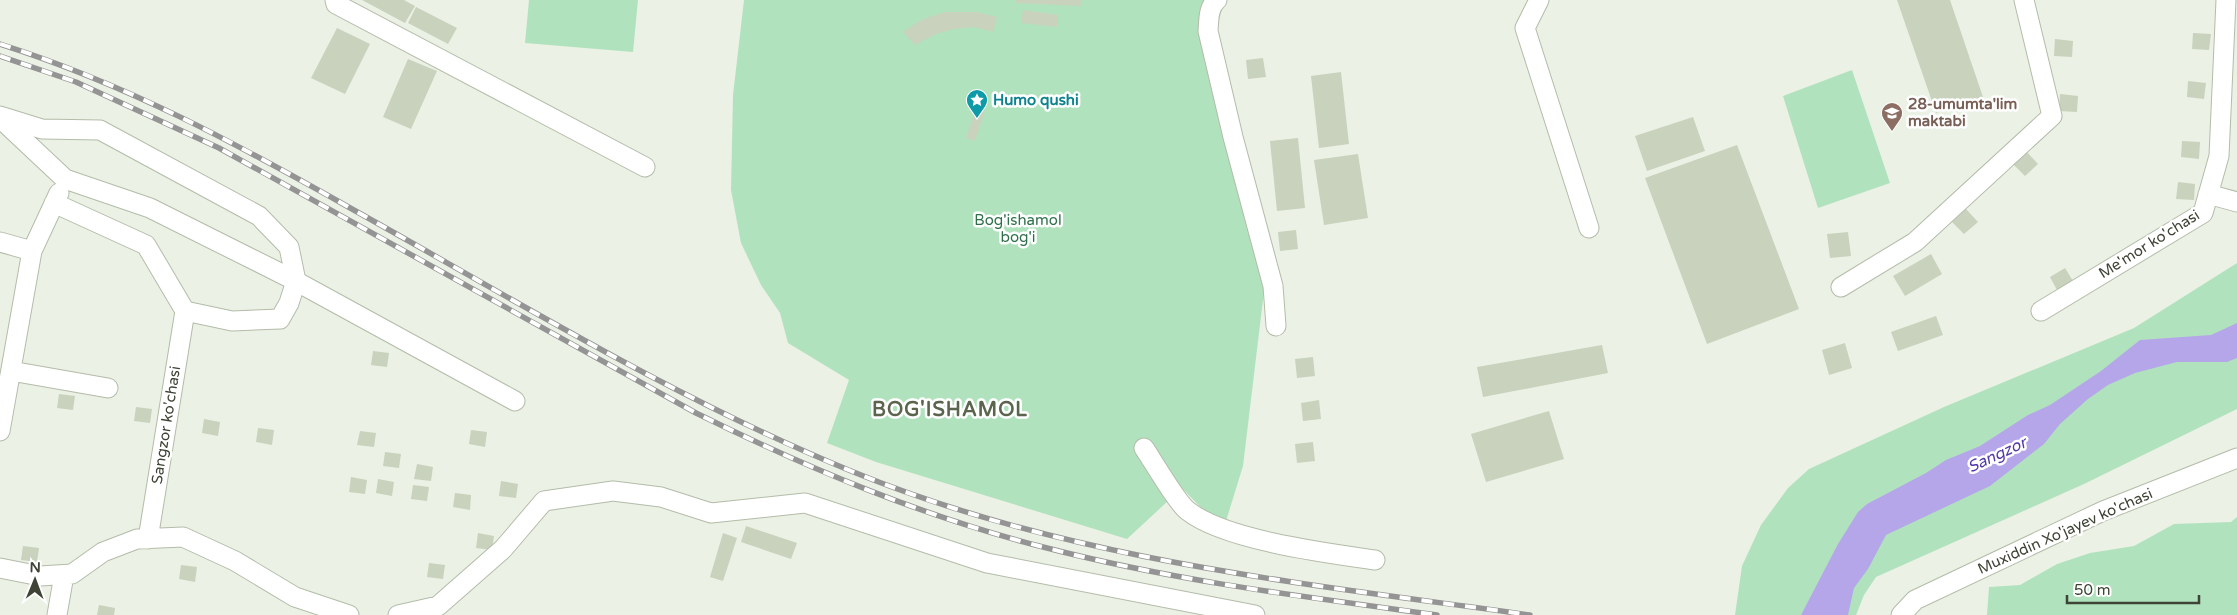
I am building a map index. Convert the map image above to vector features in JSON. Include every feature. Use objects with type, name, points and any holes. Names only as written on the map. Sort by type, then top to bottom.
[{"type":"street","points":[[335,0],[336,4],[401,40],[645,167]]},
{"type":"street","points":[[1217,0],[1212,4],[1208,31],[1233,137],[1273,286],[1276,326]]},
{"type":"street","points":[[1538,0],[1525,28],[1589,228]]},
{"type":"street","points":[[1842,287],[1916,242],[2052,116],[2024,0]]},
{"type":"street","name":"Me'mor ko'chasi","points":[[2041,311],[2202,213],[2219,156],[2226,0]]},
{"type":"street","points":[[0,117],[65,179],[150,208],[296,281],[515,401]]},
{"type":"street","points":[[0,117],[42,129],[100,130],[259,216],[289,246],[296,281],[289,303],[280,319],[232,322],[185,311],[146,245],[54,203]]},
{"type":"street","points":[[0,431],[32,251],[65,179]]},
{"type":"street","points":[[2208,194],[2237,202]]},
{"type":"street","points":[[0,242],[32,251]]},
{"type":"street","name":"Sangzor ko'chasi","points":[[148,539],[185,311]]},
{"type":"street","points":[[11,372],[108,388]]},
{"type":"street","points":[[1144,448],[1187,510],[1222,529],[1318,552],[1374,560]]},
{"type":"street","name":"Muxiddin Xo'jayev ko'chasi","points":[[1900,615],[1915,600],[2103,511],[2237,458]]},
{"type":"street","points":[[398,615],[438,606],[503,549],[544,500],[613,492],[661,497],[711,514],[805,503],[987,563],[1255,615]]},
{"type":"street","points":[[0,568],[40,576],[72,574],[103,552],[137,539],[183,537],[234,561],[295,597],[349,615]]},
{"type":"street","points":[[57,615],[64,574]]},
{"type":"green space","points":[[529,0],[638,0],[633,52],[525,43]]},
{"type":"green space","name":"Bog'ishamol bog'i","points":[[744,0],[1206,0],[1265,283],[1243,466],[1226,521],[1205,512],[1182,488],[1127,539],[876,462],[827,443],[849,380],[788,343],[780,313],[761,285],[741,243],[731,190],[733,95]]},
{"type":"green space","points":[[1852,70],[1890,183],[1818,208],[1783,96]]},
{"type":"green space","points":[[2237,263],[2237,409],[2084,484],[1876,577],[1864,595],[1856,615],[1735,615],[1742,566],[1761,525],[1788,488],[1809,469],[1944,407],[2134,328]]},
{"type":"green space","points":[[2237,517],[2237,615],[1987,615],[1989,587],[2020,585],[2057,564],[2090,553],[2134,546],[2174,524],[2231,522]]},
{"type":"water","name":"Sangzor","points":[[2237,323],[2237,358],[2227,362],[2177,362],[2135,373],[2108,385],[2088,399],[2060,424],[2044,444],[1990,486],[1886,535],[1868,569],[1854,588],[1848,615],[1801,615],[1838,544],[1858,512],[1867,504],[1926,473],[1946,460],[1980,446],[2028,415],[2050,405],[2101,371],[2140,340],[2211,335]]},
{"type":"building","points":[[362,0],[404,0],[415,6],[405,23]]},
{"type":"building","points":[[1015,0],[1081,0],[1081,6],[1015,3]]},
{"type":"building","points":[[1897,0],[1950,0],[1983,97],[1936,113]]},
{"type":"building","points":[[416,7],[457,28],[448,44],[408,23]]},
{"type":"building","points":[[1023,10],[1058,15],[1057,27],[1021,23]]},
{"type":"building","points":[[945,12],[976,12],[997,17],[993,32],[974,27],[954,29],[936,34],[915,45],[903,32],[921,20]]},
{"type":"building","points":[[337,28],[370,44],[345,94],[311,78]]},
{"type":"building","points":[[2193,33],[2211,34],[2209,50],[2192,49]]},
{"type":"building","points":[[2055,39],[2073,41],[2072,57],[2054,56]]},
{"type":"building","points":[[1263,58],[1266,77],[1248,79],[1246,60]]},
{"type":"building","points":[[408,59],[437,71],[411,129],[383,117]]},
{"type":"building","points":[[1341,72],[1349,144],[1319,148],[1311,76]]},
{"type":"building","points":[[2188,81],[2206,83],[2204,99],[2187,97]]},
{"type":"building","points":[[2060,94],[2078,96],[2077,112],[2059,111]]},
{"type":"building","points":[[976,108],[985,111],[975,141],[966,138]]},
{"type":"building","points":[[1693,117],[1705,151],[1647,171],[1635,136]]},
{"type":"building","points":[[1298,138],[1305,208],[1277,211],[1270,141]]},
{"type":"building","points":[[2182,141],[2200,142],[2199,159],[2181,157]]},
{"type":"building","points":[[1737,145],[1799,309],[1707,344],[1645,178]]},
{"type":"building","points":[[2026,151],[2038,164],[2025,176],[2013,164]]},
{"type":"building","points":[[1358,154],[1368,218],[1324,225],[1314,160]]},
{"type":"building","points":[[2178,182],[2195,184],[2194,200],[2176,199]]},
{"type":"building","points":[[1966,209],[1978,222],[1964,234],[1952,222]]},
{"type":"building","points":[[1296,230],[1298,249],[1280,251],[1278,232]]},
{"type":"building","points":[[1848,232],[1851,256],[1830,258],[1827,234]]},
{"type":"building","points":[[1931,254],[1942,274],[1905,296],[1893,276]]},
{"type":"building","points":[[2065,268],[2073,281],[2057,290],[2050,277]]},
{"type":"building","points":[[1936,316],[1943,335],[1898,351],[1891,332]]},
{"type":"building","points":[[1845,343],[1852,368],[1829,375],[1822,350]]},
{"type":"building","points":[[1602,345],[1608,373],[1483,397],[1477,367]]},
{"type":"building","points":[[373,351],[389,353],[387,367],[371,365]]},
{"type":"building","points":[[1313,357],[1315,376],[1297,378],[1295,359]]},
{"type":"building","points":[[59,394],[75,396],[73,410],[57,408]]},
{"type":"building","points":[[1319,400],[1321,419],[1303,421],[1301,403]]},
{"type":"building","points":[[136,407],[152,409],[150,423],[134,421]]},
{"type":"building","points":[[1549,411],[1564,459],[1486,482],[1471,434]]},
{"type":"building","points":[[204,419],[220,422],[218,436],[202,433]]},
{"type":"building","points":[[258,428],[274,430],[272,445],[256,442]]},
{"type":"building","points":[[471,430],[487,432],[485,447],[469,444]]},
{"type":"building","points":[[360,431],[376,433],[374,447],[357,445]]},
{"type":"building","points":[[1313,442],[1315,461],[1297,463],[1295,444]]},
{"type":"building","points":[[385,452],[401,454],[399,468],[383,466]]},
{"type":"building","points":[[417,464],[433,467],[431,481],[414,479]]},
{"type":"building","points":[[351,477],[367,480],[365,494],[349,492]]},
{"type":"building","points":[[378,479],[394,482],[392,496],[376,493]]},
{"type":"building","points":[[501,481],[518,484],[516,498],[499,496]]},
{"type":"building","points":[[413,485],[429,487],[427,501],[411,499]]},
{"type":"building","points":[[455,493],[471,495],[470,510],[453,507]]},
{"type":"building","points":[[746,526],[797,543],[791,559],[741,542]]},
{"type":"building","points":[[478,533],[494,536],[492,550],[476,548]]},
{"type":"building","points":[[723,533],[737,538],[723,581],[710,577]]},
{"type":"building","points":[[23,546],[39,548],[37,562],[21,560]]},
{"type":"building","points":[[429,563],[445,565],[443,579],[427,577]]},
{"type":"building","points":[[181,565],[197,567],[195,582],[179,579]]},
{"type":"building","points":[[99,605],[115,608],[114,615],[97,615]]},
{"type":"railway","points":[[0,44],[93,78],[180,117],[309,185],[597,348],[723,413],[851,471],[933,501],[1016,527],[1100,547],[1271,579],[1530,615]]},
{"type":"railway","points":[[0,56],[76,82],[219,148],[696,413],[738,434],[868,490],[1001,536],[1095,560],[1241,587],[1437,615]]},
{"type":"place","name":"Humo qushi","points":[[977,119]]},
{"type":"place","name":"28-umumta'lim maktabi","points":[[1892,132]]},
{"type":"district","name":"BOG'ISHAMOL","points":[[950,410]]}]
